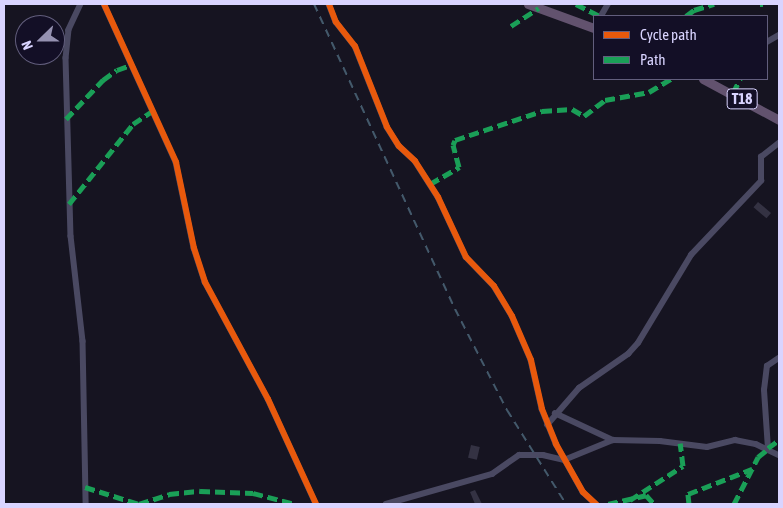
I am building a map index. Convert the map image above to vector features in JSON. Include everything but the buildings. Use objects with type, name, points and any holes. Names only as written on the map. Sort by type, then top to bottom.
[{"type":"highway","points":[[528,4],[593,28]]},
{"type":"highway","name":"T18","points":[[705,80],[779,120]]},
{"type":"street","points":[[80,4],[69,30],[66,63],[70,236],[83,341],[86,504]]},
{"type":"street","points":[[104,4],[176,162],[194,248],[205,282],[268,399],[316,504]]},
{"type":"street","points":[[329,4],[336,22],[355,46],[387,127],[399,146],[415,161],[438,197],[466,258],[494,286],[512,316],[531,360],[548,425],[564,460],[583,492],[596,504]]},
{"type":"street","points":[[602,15],[608,4]]},
{"type":"street","points":[[768,41],[779,35]]},
{"type":"street","points":[[548,425],[555,413],[579,388],[628,354],[638,343],[691,255],[761,181],[761,157],[779,142]]},
{"type":"street","points":[[768,449],[764,393],[767,366],[779,358]]},
{"type":"street","points":[[555,413],[613,440],[710,447],[733,440],[768,449],[779,455]]},
{"type":"street","points":[[386,504],[492,474],[519,455],[543,455],[564,460],[613,440]]},
{"type":"railway","points":[[314,4],[455,309],[507,410],[566,504]]},
{"type":"marked path","points":[[576,4],[598,15]]},
{"type":"marked path","points":[[687,15],[694,10],[714,4]]},
{"type":"marked path","points":[[511,26],[539,8]]},
{"type":"marked path","points":[[66,119],[103,80],[117,70],[131,65]]},
{"type":"marked path","points":[[430,184],[459,167],[453,145],[455,140],[542,111],[572,109],[584,116],[605,100],[649,92],[669,80]]},
{"type":"marked path","points":[[733,93],[740,80]]},
{"type":"marked path","points":[[69,204],[133,124],[151,112]]},
{"type":"marked path","points":[[768,448],[779,440]]},
{"type":"marked path","points":[[630,500],[683,466],[680,443]]},
{"type":"marked path","points":[[734,504],[758,457],[768,449]]},
{"type":"marked path","points":[[689,504],[688,494],[752,469]]},
{"type":"marked path","points":[[85,487],[139,504],[169,494],[200,491],[253,493],[295,504]]},
{"type":"marked path","points":[[608,504],[646,495],[654,504]]},
{"type":"cycle path","points":[[104,4],[176,162],[194,248],[205,282],[268,399],[316,504]]},
{"type":"cycle path","points":[[329,4],[336,22],[355,46],[387,127],[399,146],[415,161],[438,197],[466,257],[494,286],[512,316],[531,360],[542,409],[556,444],[583,492],[596,504]]}]
